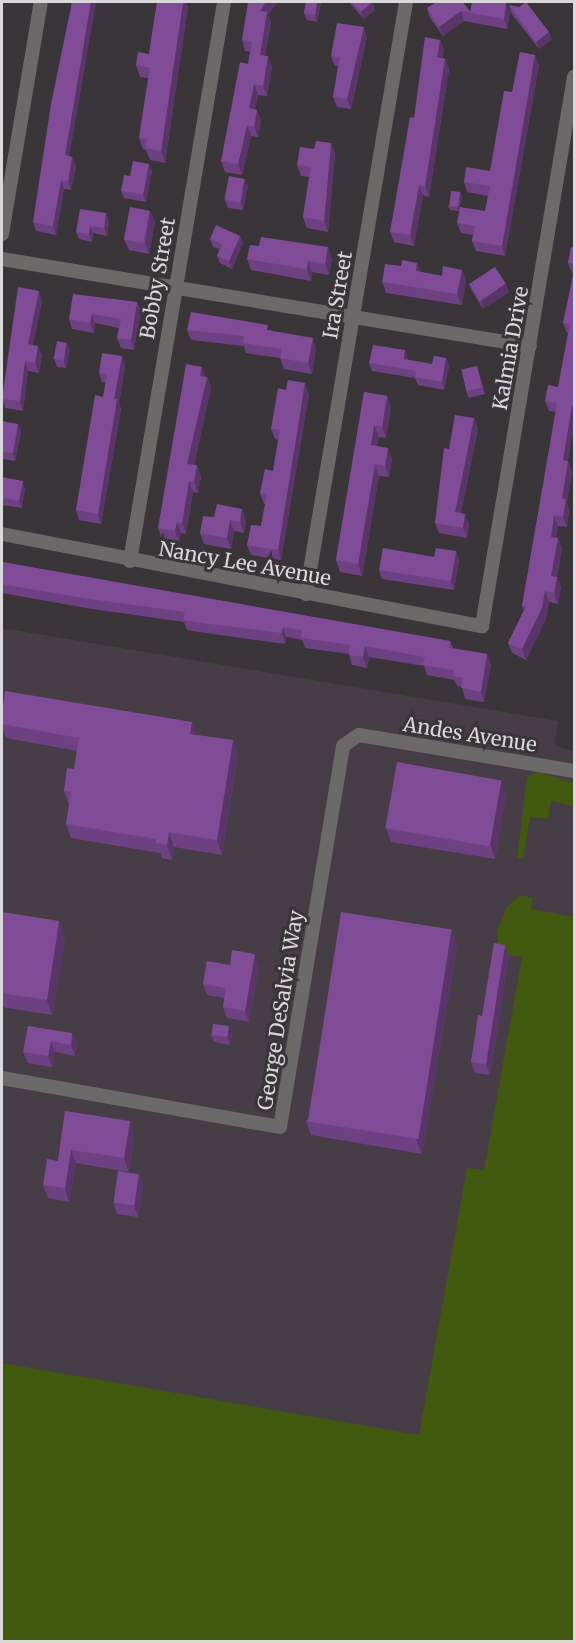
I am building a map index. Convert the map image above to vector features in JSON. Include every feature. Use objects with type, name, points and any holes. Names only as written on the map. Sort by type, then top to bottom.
[{"type":"street","points":[[2,234],[41,2]]},
{"type":"street","name":"Bobby Street","points":[[130,561],[224,2]]},
{"type":"street","name":"Ira Street","points":[[306,594],[406,2]]},
{"type":"street","name":"Kalmia Drive","points":[[482,626],[574,76]]},
{"type":"street","points":[[2,259],[530,346]]},
{"type":"street","name":"Nancy Lee Avenue","points":[[2,534],[130,561],[482,626]]},
{"type":"street","name":"Andes Avenue","points":[[359,735],[574,771]]},
{"type":"street","name":"George DeSalvia Way","points":[[2,1078],[280,1127],[339,758],[343,746],[359,735]]},
{"type":"shaded area","points":[[2,628],[558,721],[555,746],[574,751],[574,1641],[2,1641]]},
{"type":"green space","points":[[538,772],[574,783],[574,806],[551,801],[548,819],[530,817],[523,859],[517,858],[527,777]]},
{"type":"green space","points":[[520,895],[533,898],[531,909],[574,917],[574,1641],[2,1641],[2,1363],[419,1435],[467,1168],[484,1170],[522,957],[498,954],[498,929],[507,907]]},
{"type":"building","points":[[72,2],[91,2],[65,155],[72,157],[68,181],[61,180],[53,226],[33,222],[51,104]]},
{"type":"building","points":[[157,2],[183,2],[161,151],[146,148],[147,139],[139,138],[150,68],[136,65],[138,52],[149,54]]},
{"type":"building","points":[[248,2],[266,2],[260,11],[267,12],[260,55],[268,56],[263,86],[254,84],[249,108],[257,110],[254,127],[247,125],[238,164],[221,161],[240,62],[248,64],[252,42],[242,40]]},
{"type":"building","points":[[306,2],[317,2],[315,15],[304,13]]},
{"type":"building","points":[[352,2],[372,2],[361,12]]},
{"type":"building","points":[[437,2],[463,2],[470,12],[472,2],[506,3],[504,19],[461,11],[439,27],[427,8]]},
{"type":"building","points":[[526,2],[549,32],[536,42],[509,5],[519,7]]},
{"type":"building","points":[[337,23],[364,27],[347,99],[333,97],[340,57],[331,56]]},
{"type":"building","points":[[425,37],[440,40],[437,57],[445,59],[425,186],[419,185],[410,235],[390,232],[410,117],[414,118]]},
{"type":"building","points":[[520,52],[535,55],[502,246],[472,241],[475,226],[457,223],[460,207],[485,211],[490,186],[464,182],[466,167],[490,171],[504,91],[512,92]]},
{"type":"building","points":[[316,141],[331,143],[324,221],[303,217],[311,167],[297,165],[300,147],[314,149]]},
{"type":"building","points":[[133,161],[149,164],[143,195],[121,191],[124,175],[130,176]]},
{"type":"building","points":[[229,176],[245,179],[240,203],[224,200]]},
{"type":"building","points":[[451,191],[460,192],[458,207],[449,206]]},
{"type":"building","points":[[130,207],[150,211],[143,243],[124,239]]},
{"type":"building","points":[[80,209],[106,213],[104,228],[90,226],[89,234],[76,232]]},
{"type":"building","points":[[216,225],[240,236],[229,261],[217,256],[222,244],[210,239]]},
{"type":"building","points":[[261,237],[328,247],[325,264],[308,261],[307,269],[247,259],[250,245],[259,246]]},
{"type":"building","points":[[571,247],[574,248],[574,264],[568,263]]},
{"type":"building","points":[[402,260],[417,263],[416,271],[442,276],[443,266],[462,270],[457,294],[382,282],[385,264],[401,266]]},
{"type":"building","points":[[495,267],[506,284],[480,301],[469,284]]},
{"type":"building","points":[[574,270],[574,406],[572,405],[563,460],[568,461],[562,498],[566,499],[563,517],[554,515],[551,537],[558,538],[551,576],[557,577],[554,593],[545,591],[542,608],[522,649],[508,643],[526,606],[522,606],[557,403],[545,401],[548,385],[558,387],[570,324],[563,323]]},
{"type":"building","points":[[18,287],[39,291],[28,344],[38,346],[35,363],[25,361],[20,401],[2,399]]},
{"type":"building","points":[[73,294],[137,302],[131,340],[117,338],[121,319],[92,314],[90,323],[69,319]]},
{"type":"building","points":[[191,312],[268,325],[267,330],[313,338],[308,363],[280,358],[282,349],[243,343],[244,336],[187,330]]},
{"type":"building","points":[[57,341],[67,343],[63,361],[54,359]]},
{"type":"building","points":[[373,345],[405,350],[404,359],[432,364],[434,356],[446,358],[442,382],[415,377],[416,371],[369,363]]},
{"type":"building","points":[[102,353],[122,356],[98,514],[76,510],[95,395],[103,397],[107,374],[99,373]]},
{"type":"building","points":[[186,364],[202,367],[200,376],[207,377],[187,464],[197,465],[194,481],[189,481],[182,523],[177,522],[175,531],[158,528]]},
{"type":"building","points":[[477,366],[482,387],[466,391],[461,370]]},
{"type":"building","points":[[288,380],[305,383],[278,550],[247,545],[251,525],[261,526],[267,494],[260,493],[265,469],[273,471],[280,430],[271,429],[278,388],[286,390]]},
{"type":"building","points":[[364,392],[387,396],[382,427],[374,425],[371,445],[388,448],[385,466],[375,464],[358,564],[336,560]]},
{"type":"building","points":[[455,415],[474,418],[455,512],[465,514],[463,528],[435,523],[444,448],[449,449]]},
{"type":"building","points":[[2,421],[18,424],[13,453],[2,452]]},
{"type":"building","points":[[2,477],[23,481],[19,501],[2,498]]},
{"type":"building","points":[[217,504],[242,509],[240,522],[230,520],[227,538],[200,533],[203,516],[214,517]]},
{"type":"building","points":[[383,548],[434,557],[436,548],[456,551],[451,581],[379,570]]},
{"type":"building","points":[[2,562],[450,641],[449,648],[487,654],[481,692],[461,688],[463,678],[453,676],[454,670],[423,665],[425,657],[365,646],[363,657],[349,655],[350,645],[301,638],[302,630],[283,627],[282,633],[202,623],[183,620],[185,612],[2,584]]},
{"type":"building","points":[[5,691],[192,722],[190,734],[233,740],[217,840],[169,832],[167,845],[156,843],[156,839],[66,824],[71,792],[64,791],[67,768],[74,769],[79,738],[2,724]]},
{"type":"building","points":[[397,762],[501,780],[490,846],[385,828]]},
{"type":"building","points":[[2,912],[59,921],[47,1000],[2,993]]},
{"type":"building","points":[[341,912],[452,930],[418,1139],[308,1121]]},
{"type":"building","points":[[494,943],[505,945],[486,1064],[471,1062],[478,1015],[482,1016]]},
{"type":"building","points":[[232,950],[255,954],[245,1011],[223,1007],[226,988],[203,984],[207,961],[230,965]]},
{"type":"building","points":[[213,1024],[229,1026],[228,1037],[212,1035]]},
{"type":"building","points":[[28,1026],[72,1033],[71,1045],[51,1041],[48,1056],[23,1052]]},
{"type":"building","points":[[65,1111],[130,1121],[124,1158],[71,1150],[65,1188],[43,1185],[47,1159],[58,1161]]},
{"type":"building","points":[[118,1171],[139,1174],[134,1206],[114,1203]]}]
